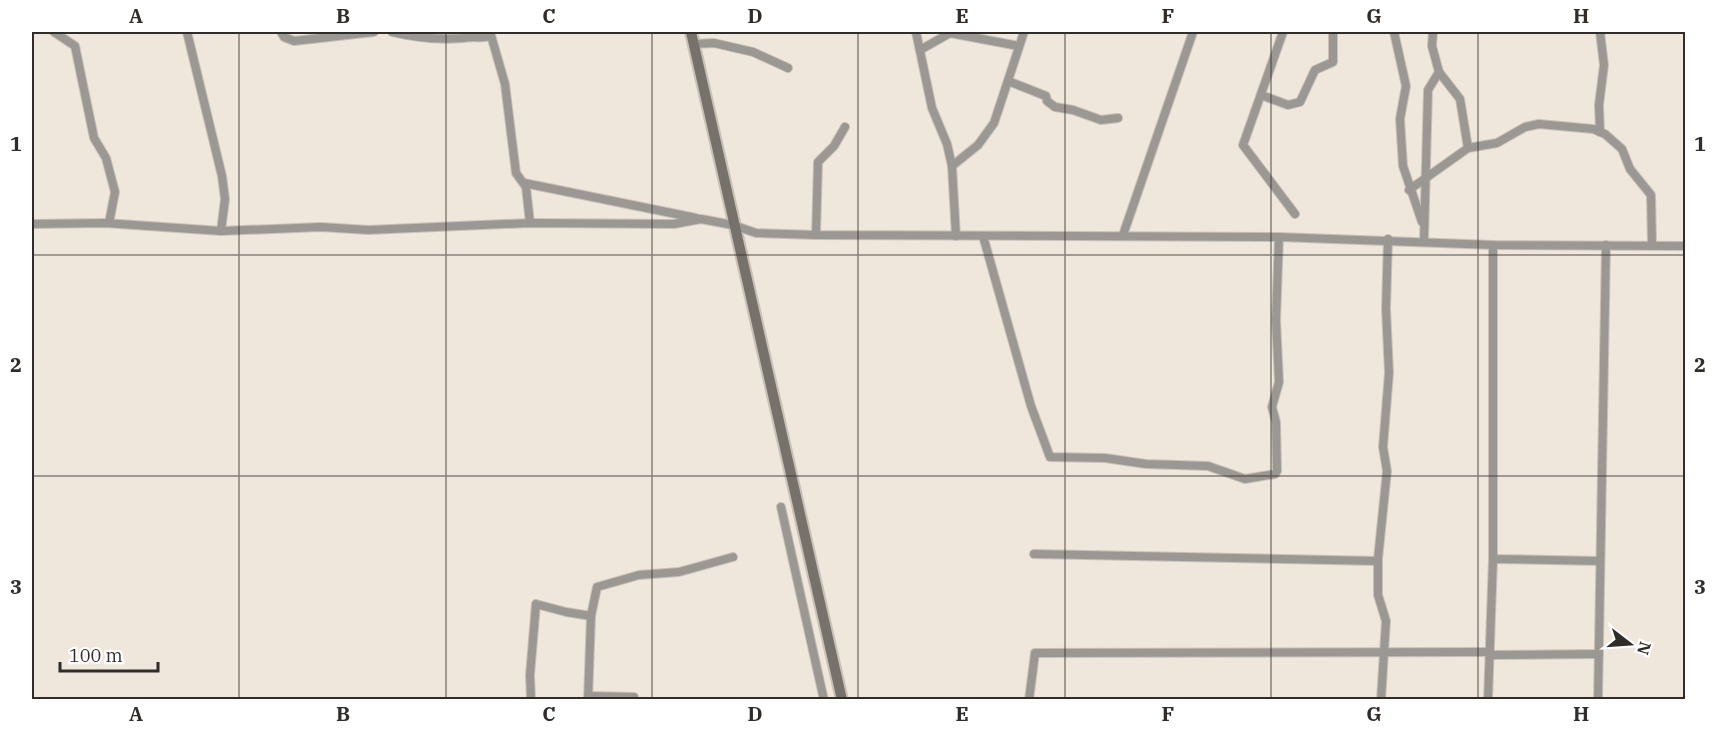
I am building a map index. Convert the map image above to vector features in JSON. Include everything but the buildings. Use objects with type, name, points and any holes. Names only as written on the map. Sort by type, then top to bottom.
[{"type":"street","points":[[54,32],[75,46],[94,138],[109,169],[115,198],[109,223],[105,223]]},
{"type":"street","points":[[187,32],[194,69],[222,176],[225,199],[221,231]]},
{"type":"street","points":[[281,32],[284,37],[294,41],[374,32]]},
{"type":"street","points":[[392,32],[413,37],[450,40],[466,37],[478,39],[490,34],[505,84],[516,173],[524,183],[530,223]]},
{"type":"street","points":[[691,32],[842,699]]},
{"type":"street","points":[[916,32],[932,108],[947,144],[952,166],[956,236]]},
{"type":"street","points":[[952,166],[978,145],[994,123],[1024,32]]},
{"type":"street","points":[[1123,235],[1193,32]]},
{"type":"street","points":[[1283,32],[1243,145],[1295,214]]},
{"type":"street","points":[[1261,95],[1288,105],[1300,102],[1316,69],[1333,63],[1333,32]]},
{"type":"street","points":[[1394,32],[1406,86],[1400,119],[1403,166],[1409,190],[1424,226]]},
{"type":"street","points":[[1433,32],[1432,46],[1439,72],[1460,99],[1468,148]]},
{"type":"street","points":[[1600,32],[1604,65],[1599,105],[1600,132]]},
{"type":"street","points":[[920,50],[950,33],[1019,46]]},
{"type":"street","points":[[694,44],[714,43],[753,52],[788,68]]},
{"type":"street","points":[[1424,240],[1428,90],[1439,72]]},
{"type":"street","points":[[1008,81],[1046,96],[1047,101],[1055,108],[1073,110],[1101,120],[1118,118]]},
{"type":"street","points":[[1409,190],[1468,148],[1497,143],[1525,127],[1539,124],[1583,127],[1600,132],[1622,148],[1630,169],[1650,195],[1652,245]]},
{"type":"street","points":[[816,235],[818,162],[834,146],[845,127]]},
{"type":"street","points":[[524,183],[733,225],[756,233],[1279,237],[1424,240],[1493,245],[1686,246]]},
{"type":"street","points":[[32,224],[105,223],[221,231],[321,227],[368,230],[530,223],[674,224],[701,219]]},
{"type":"street","points":[[983,236],[1031,406],[1050,457],[1208,466],[1251,480],[1275,474],[1277,471],[1276,423],[1272,407],[1279,382],[1276,320],[1279,237]]},
{"type":"street","points":[[1381,699],[1386,621],[1378,595],[1378,561],[1387,471],[1383,447],[1389,373],[1386,309],[1388,239]]},
{"type":"street","points":[[1488,699],[1493,559],[1493,245]]},
{"type":"street","points":[[1598,699],[1606,245]]},
{"type":"street","points":[[781,507],[824,699]]},
{"type":"street","points":[[1034,554],[1378,561]]},
{"type":"street","points":[[634,699],[634,696],[589,698],[591,616],[597,587],[639,574],[680,572],[734,557]]},
{"type":"street","points":[[1493,559],[1600,561]]},
{"type":"street","points":[[531,699],[536,604],[591,616]]},
{"type":"street","points":[[1029,699],[1035,652],[1599,654]]}]
